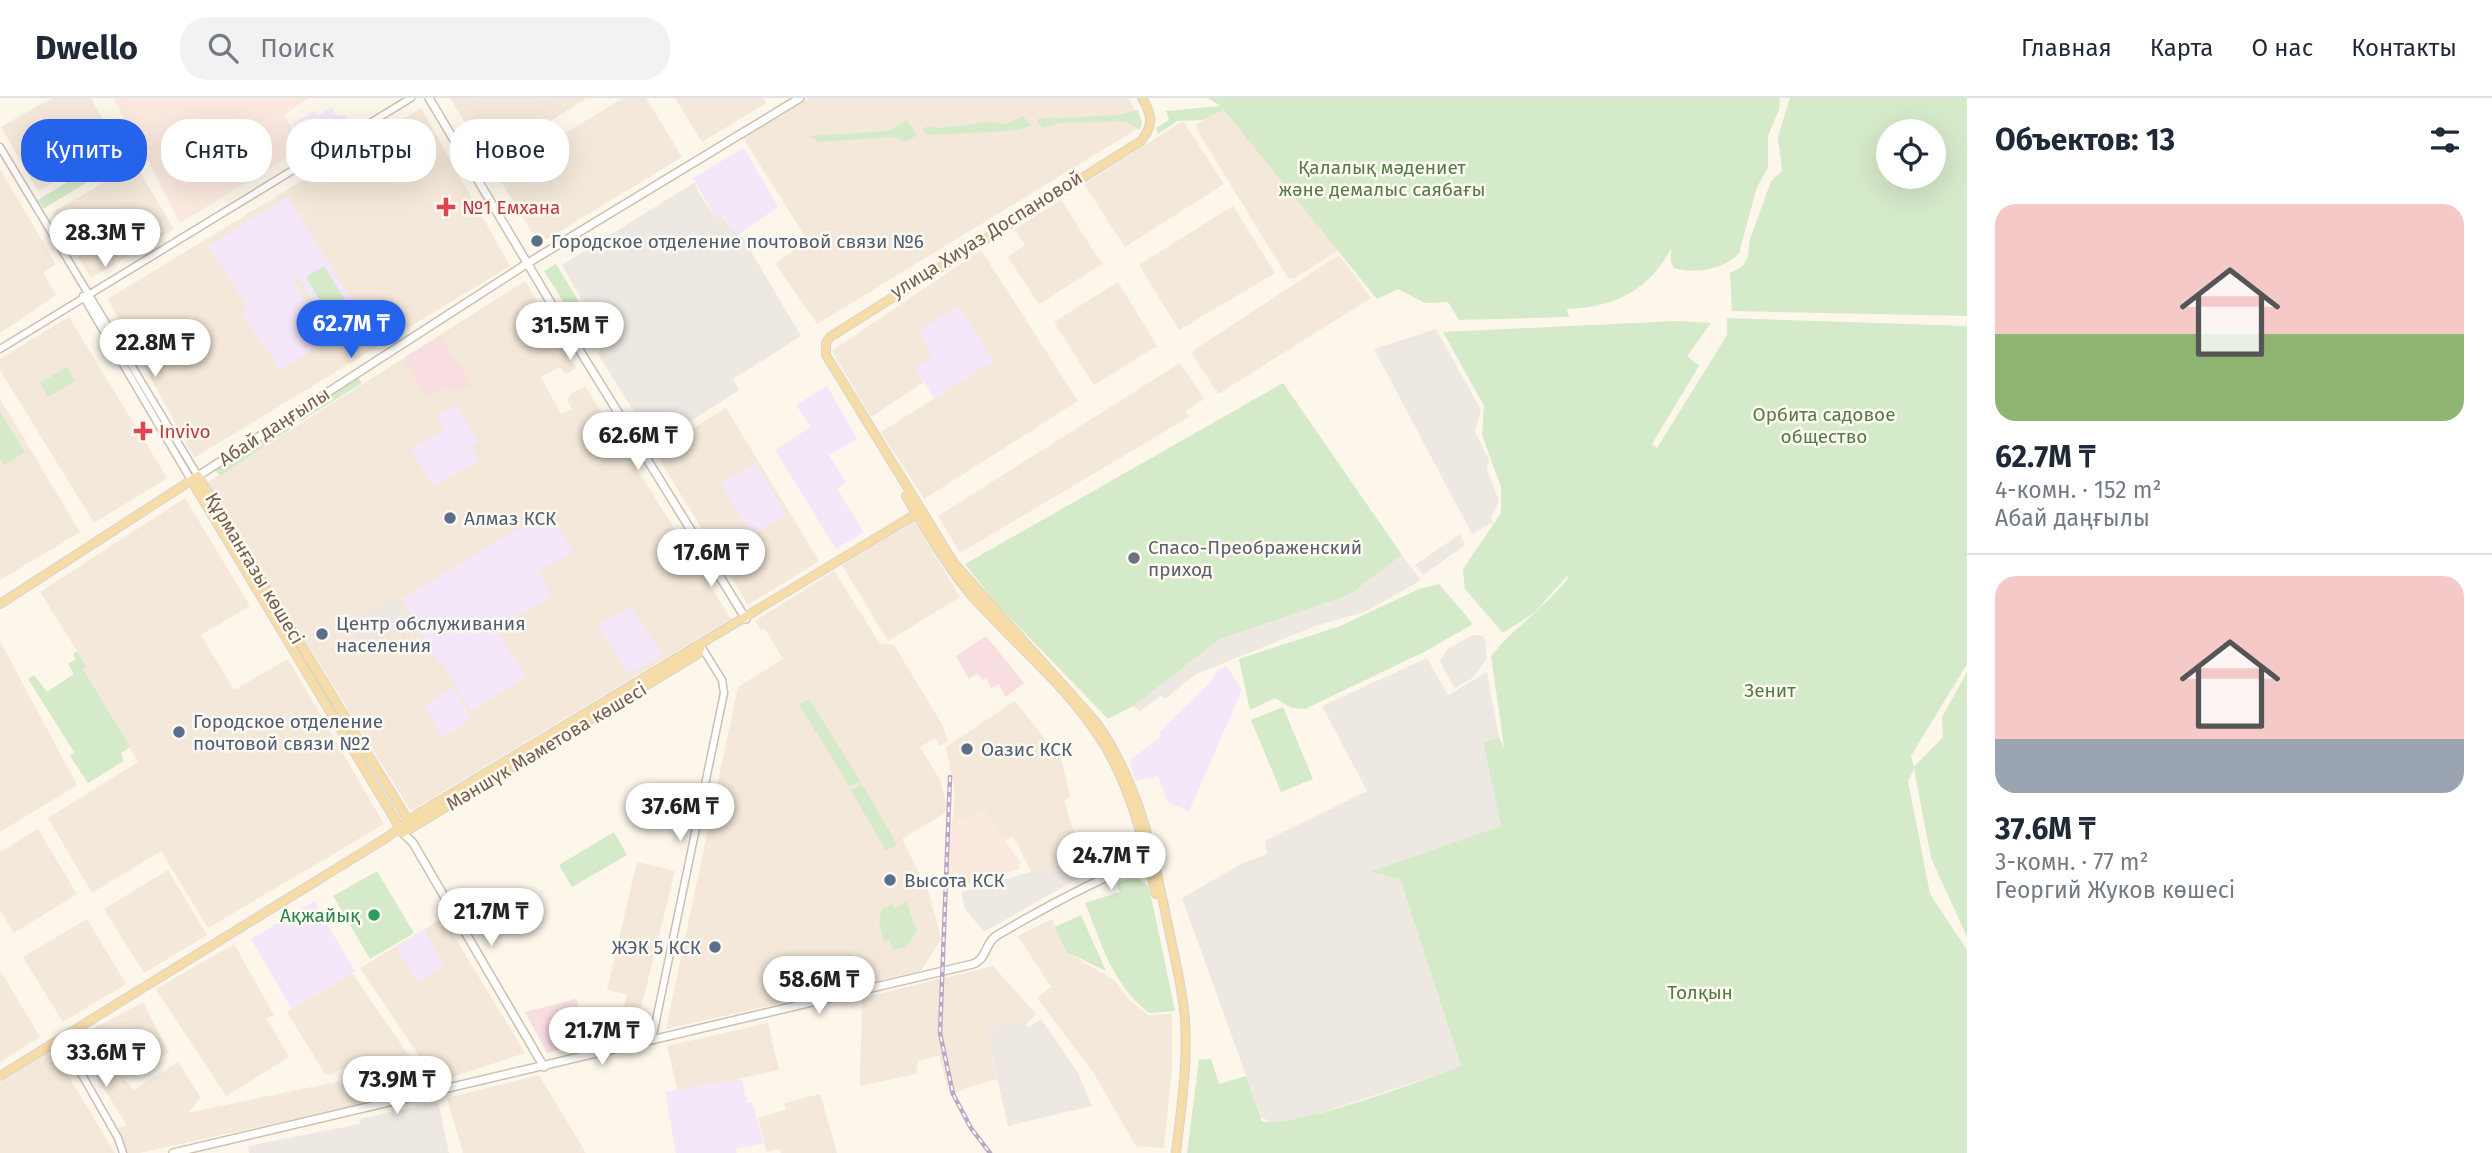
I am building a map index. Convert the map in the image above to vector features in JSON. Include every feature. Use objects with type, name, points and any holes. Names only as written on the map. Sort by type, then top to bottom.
[{"type":"main road","points":[[429,98],[746,619]]},
{"type":"main road","name":"Абай даңғылы","points":[[0,604],[528,263],[800,98]]},
{"type":"main road","name":"улица Хиуаз Доспановой","points":[[919,512],[826,355],[824,341],[1140,135],[1146,130],[1140,100]]},
{"type":"main road","name":"Құрманғазы көшесі","points":[[195,478],[270,592],[324,681],[413,844],[544,1067]]},
{"type":"main road","name":"Құрманғазы көшесі","points":[[195,478],[261,597],[405,827]]},
{"type":"main road","points":[[919,512],[954,563],[1102,742],[1134,813],[1150,859],[1180,1021],[1180,1070],[1173,1153]]},
{"type":"main road","name":"Мәншүк Мәметова көшесі","points":[[0,1076],[386,838],[698,653],[701,646],[919,512]]},
{"type":"main road","points":[[261,597],[270,592]]},
{"type":"main road","points":[[315,686],[324,681]]},
{"type":"main road","points":[[173,1153],[978,963],[995,937],[1150,859]]},
{"type":"street","points":[[0,349],[411,98]]},
{"type":"street","points":[[0,147],[195,478]]},
{"type":"street","points":[[652,1040],[724,693],[722,680],[701,646]]},
{"type":"street","points":[[61,1038],[118,1138],[123,1153]]},
{"type":"shaded area","points":[[52,98],[91,98],[103,119],[21,119],[21,162],[1,127]]},
{"type":"shaded area","points":[[113,98],[308,98],[284,115],[286,119],[286,158],[272,167],[272,119],[161,119],[161,182],[247,182],[180,223],[147,159],[147,119],[124,119]]},
{"type":"shaded area","points":[[450,98],[587,98],[553,119],[463,119]]},
{"type":"shaded area","points":[[623,98],[646,98],[682,157],[539,244],[501,182],[569,182],[569,131]]},
{"type":"shaded area","points":[[675,98],[763,98],[766,103],[702,142]]},
{"type":"shaded area","points":[[810,98],[1128,98],[1139,117],[1137,129],[817,324],[775,263],[808,241],[743,138]]},
{"type":"shaded area","points":[[331,107],[336,115],[345,115],[347,118],[301,119],[315,111],[318,116]]},
{"type":"shaded area","points":[[421,108],[427,119],[403,119]]},
{"type":"shaded area","points":[[1224,110],[1339,250],[1295,278],[1288,278],[1197,130],[1196,124]]},
{"type":"shaded area","points":[[1183,121],[1224,184],[1125,247],[1084,184]]},
{"type":"shaded area","points":[[436,135],[450,159],[450,182],[463,182],[510,266],[194,458],[108,299],[300,182],[436,182]]},
{"type":"shaded area","points":[[744,148],[778,207],[740,233],[739,238],[721,215],[716,218],[693,178]]},
{"type":"shaded area","points":[[0,169],[56,264],[43,273],[56,295],[0,333]]},
{"type":"shaded area","points":[[33,182],[54,182],[38,191]]},
{"type":"shaded area","points":[[105,182],[146,182],[174,229],[91,278],[52,213]]},
{"type":"shaded area","points":[[695,182],[698,192],[716,218],[720,215],[740,238],[742,236],[801,336],[733,379],[739,390],[655,444],[597,353],[601,350],[597,344],[601,341],[595,330],[598,328],[562,265]]},
{"type":"shaded area","points":[[288,197],[353,302],[325,320],[297,276],[292,278],[321,323],[310,329],[321,346],[280,369],[243,317],[247,306],[208,246]]},
{"type":"shaded area","points":[[1061,200],[1102,264],[1039,304],[1008,257],[1025,245],[1015,229]]},
{"type":"shaded area","points":[[1233,206],[1275,273],[1179,330],[1139,265]]},
{"type":"shaded area","points":[[981,250],[1078,401],[924,499],[881,432],[993,361],[932,357],[915,368],[924,382],[871,417],[832,351]]},
{"type":"shaded area","points":[[1339,255],[1371,298],[1218,394],[1191,352]]},
{"type":"shaded area","points":[[525,281],[576,368],[566,374],[559,367],[541,377],[561,414],[572,409],[567,400],[572,393],[585,386],[731,619],[411,811],[207,483]]},
{"type":"shaded area","points":[[1118,282],[1157,346],[1094,385],[1054,322]]},
{"type":"shaded area","points":[[959,306],[994,361],[934,398],[915,368],[932,357],[918,330]]},
{"type":"shaded area","points":[[69,317],[167,478],[94,523],[0,370],[0,359]]},
{"type":"shaded area","points":[[1436,329],[1481,410],[1475,432],[1489,460],[1487,470],[1499,501],[1491,517],[1493,522],[1472,534],[1374,349]]},
{"type":"shaded area","points":[[440,336],[471,383],[457,393],[455,389],[448,392],[444,387],[427,396],[405,362],[406,356]]},
{"type":"shaded area","points":[[1180,363],[1204,399],[1186,411],[1189,417],[960,553],[938,516]]},
{"type":"shaded area","points":[[827,386],[857,439],[829,455],[846,482],[837,488],[864,532],[836,549],[775,450],[811,427],[796,405]]},
{"type":"shaded area","points":[[0,399],[80,532],[0,580]]},
{"type":"shaded area","points":[[456,404],[478,442],[471,447],[479,460],[433,487],[411,449],[444,430],[436,416]]},
{"type":"shaded area","points":[[726,408],[819,561],[748,605],[655,452]]},
{"type":"shaded area","points":[[756,463],[786,515],[752,535],[720,484]]},
{"type":"shaded area","points":[[185,498],[250,606],[201,635],[234,690],[288,659],[384,824],[208,928],[161,851],[92,893],[48,818],[138,762],[83,668],[86,665],[40,592]]},
{"type":"shaded area","points":[[548,510],[573,551],[538,572],[552,596],[496,629],[526,677],[471,711],[441,662],[438,663],[402,599]]},
{"type":"shaded area","points":[[914,521],[960,597],[888,641],[842,565]]},
{"type":"shaded area","points":[[1460,534],[1465,545],[1423,575],[1415,565]]},
{"type":"shaded area","points":[[1402,555],[1421,580],[1367,611],[1318,625],[1196,674],[1165,699],[1162,695],[1140,711],[1133,706],[1220,639],[1349,595]]},
{"type":"shaded area","points":[[834,571],[880,644],[894,645],[943,726],[948,741],[940,746],[935,738],[920,747],[940,780],[948,811],[902,839],[929,893],[941,939],[921,971],[666,1029],[738,687],[783,659],[765,629],[761,630],[755,621]]},
{"type":"shaded area","points":[[395,596],[409,621],[363,647],[348,623]]},
{"type":"shaded area","points":[[631,607],[663,655],[628,675],[598,625]]},
{"type":"shaded area","points":[[1473,635],[1483,636],[1485,639],[1487,658],[1473,678],[1454,688],[1440,661],[1447,649]]},
{"type":"shaded area","points":[[986,636],[1024,683],[1006,697],[999,684],[991,688],[986,677],[983,680],[977,673],[969,679],[956,656]]},
{"type":"shaded area","points":[[0,641],[77,785],[0,832]]},
{"type":"shaded area","points":[[1427,658],[1448,695],[1487,672],[1499,738],[1483,742],[1501,826],[1372,873],[1400,879],[1461,1067],[1302,1119],[1271,1122],[1261,1117],[1182,898],[1243,863],[1267,854],[1265,841],[1367,791],[1322,706]]},
{"type":"shaded area","points":[[1226,666],[1242,690],[1189,811],[1168,803],[1158,776],[1136,781],[1129,761],[1161,736],[1159,732],[1212,681],[1215,673]]},
{"type":"shaded area","points":[[453,687],[472,719],[443,737],[424,706]]},
{"type":"shaded area","points":[[1015,701],[1062,761],[1070,797],[1064,801],[1081,856],[1032,873],[1013,836],[1004,841],[985,811],[952,825],[955,793],[946,747]]},
{"type":"shaded area","points":[[985,811],[1021,863],[1018,865],[1020,869],[956,888],[943,884],[947,825]]},
{"type":"shaded area","points":[[38,829],[77,894],[14,933],[0,910],[0,852]]},
{"type":"shaded area","points":[[1077,859],[1082,876],[984,932],[965,909],[961,892]]},
{"type":"shaded area","points":[[637,862],[675,871],[635,1032],[618,1036],[627,994],[607,990]]},
{"type":"shaded area","points":[[168,870],[207,935],[144,973],[104,909]]},
{"type":"shaded area","points":[[314,901],[355,971],[292,1009],[251,939]]},
{"type":"shaded area","points":[[443,918],[525,1053],[437,1082],[360,968]]},
{"type":"shaded area","points":[[87,919],[126,984],[63,1022],[23,957]]},
{"type":"shaded area","points":[[1052,919],[1066,952],[1116,981],[1127,998],[1148,1015],[1172,1014],[1172,1068],[1164,1148],[1136,1146],[1093,1072],[1037,998],[1051,987],[1018,936]]},
{"type":"shaded area","points":[[424,929],[444,965],[417,982],[396,947]]},
{"type":"shaded area","points":[[234,944],[274,1015],[266,1018],[289,1057],[226,1096],[156,989]]},
{"type":"shaded area","points":[[993,966],[1036,1014],[1028,1020],[986,1030],[997,1079],[968,1087],[950,1096],[939,1056],[918,1061],[916,1074],[860,1086],[862,998]]},
{"type":"shaded area","points":[[0,973],[40,1037],[0,1062]]},
{"type":"shaded area","points":[[352,973],[414,1063],[419,1079],[381,1091],[367,1056],[330,1075],[325,1074],[287,1012]]},
{"type":"shaded area","points":[[576,999],[588,1042],[547,1053],[525,1012]]},
{"type":"shaded area","points":[[143,1002],[169,1053],[124,1079],[134,1090],[178,1062],[201,1098],[187,1113],[365,1076],[371,1102],[139,1153],[126,1153],[119,1128],[127,1125],[73,1040]]},
{"type":"shaded area","points":[[1036,1014],[1025,1025],[1028,1028],[1041,1019],[1078,1073],[1092,1106],[1008,1126],[986,1029],[1028,1020]]},
{"type":"shaded area","points":[[768,1023],[779,1070],[678,1092],[667,1046]]},
{"type":"shaded area","points":[[52,1049],[115,1153],[0,1153],[0,1082]]},
{"type":"shaded area","points":[[539,1075],[586,1153],[463,1153],[447,1098]]},
{"type":"shaded area","points":[[742,1079],[747,1103],[752,1102],[764,1143],[736,1149],[737,1153],[676,1153],[665,1092]]},
{"type":"shaded area","points":[[820,1094],[837,1153],[781,1153],[780,1149],[767,1152],[758,1118],[786,1110],[784,1103]]},
{"type":"shaded area","points":[[438,1102],[449,1153],[249,1153],[248,1146],[360,1124],[359,1119]]},
{"type":"green space","name":"Қалалық мәдениет және демалыс саябағы","points":[[1208,98],[1780,98],[1779,110],[1768,136],[1768,168],[1757,187],[1739,253],[1733,259],[1709,269],[1682,270],[1674,268],[1671,262],[1671,248],[1662,263],[1641,286],[1629,294],[1600,305],[1567,309],[1569,317],[1459,320],[1448,302],[1425,303],[1398,289],[1377,299],[1224,110],[1203,120],[1177,121],[1158,134],[1156,128],[1169,120],[1166,111],[1221,106]]},
{"type":"green space","points":[[1790,98],[1967,98],[1967,316],[1732,311],[1730,273],[1743,266],[1771,181],[1782,171],[1778,137]]},
{"type":"green space","points":[[1138,110],[1142,123],[1140,130],[1125,121],[1060,123],[1042,128],[1037,119],[1120,115]]},
{"type":"green space","points":[[1023,116],[1031,126],[1009,131],[927,135],[922,129],[929,126],[938,128],[989,122],[1006,124]]},
{"type":"green space","points":[[907,120],[917,135],[906,142],[894,137],[818,142],[810,136],[888,131]]},
{"type":"green space","points":[[68,182],[87,182],[43,209],[38,200]]},
{"type":"green space","points":[[556,264],[589,318],[578,325],[544,271]]},
{"type":"green space","points":[[324,266],[345,300],[326,311],[306,277]]},
{"type":"green space","points":[[1727,318],[1967,326],[1967,664],[1911,756],[1914,767],[1943,737],[1942,717],[1967,672],[1967,937],[1931,858],[1914,769],[1908,781],[1930,894],[1967,950],[1967,1153],[1187,1153],[1199,1060],[1211,1059],[1219,1084],[1246,1076],[1262,1121],[1278,1122],[1360,1102],[1461,1066],[1400,879],[1370,872],[1501,826],[1483,742],[1499,738],[1504,747],[1491,656],[1550,598],[1569,577],[1567,576],[1535,612],[1503,633],[1465,589],[1463,569],[1501,513],[1501,487],[1482,435],[1484,406],[1443,332],[1675,321],[1711,323],[1687,356],[1699,366],[1652,444],[1657,448],[1727,335]]},
{"type":"green space","points":[[67,367],[75,381],[48,397],[40,383]]},
{"type":"green space","points":[[357,376],[362,383],[300,422],[297,416]]},
{"type":"green space","points":[[1283,383],[1402,555],[1349,595],[1220,639],[1133,706],[1108,719],[997,604],[965,564]]},
{"type":"green space","points":[[0,412],[25,452],[4,465],[0,458]]},
{"type":"green space","points":[[292,420],[296,425],[220,476],[215,470]]},
{"type":"green space","points":[[1439,584],[1473,624],[1426,651],[1305,709],[1292,708],[1275,698],[1250,710],[1239,659],[1340,626],[1419,589]]},
{"type":"green space","points":[[77,651],[86,666],[83,669],[130,747],[121,753],[124,761],[88,783],[70,756],[74,752],[28,679],[34,675],[47,692],[74,674],[68,664],[76,659],[73,654]]},
{"type":"green space","points":[[809,699],[861,782],[849,786],[799,704]]},
{"type":"green space","points":[[1283,707],[1313,779],[1281,792],[1251,720]]},
{"type":"green space","points":[[862,784],[896,845],[886,851],[851,790]]},
{"type":"green space","points":[[614,832],[627,855],[572,887],[559,865]]},
{"type":"green space","name":"Ақжайық","points":[[377,871],[414,933],[370,959],[333,896]]},
{"type":"green space","points":[[1130,878],[1139,879],[1149,887],[1175,1011],[1149,1013],[1126,989],[1103,949],[1085,903],[1120,892],[1117,887],[1119,882]]},
{"type":"green space","points":[[906,901],[917,931],[906,947],[893,950],[890,940],[884,941],[879,921],[882,909],[892,904],[895,909]]},
{"type":"green space","points":[[1081,915],[1106,971],[1066,952],[1055,927]]},
{"type":"railway","points":[[950,777],[940,1033],[953,1094],[971,1128],[990,1153]]},
{"type":"place","name":"№1 Емхана","points":[[446,207]]},
{"type":"place","name":"Городское отделение почтовой связи №6","points":[[537,241]]},
{"type":"place","name":"Invivo","points":[[143,431]]},
{"type":"place","name":"Алмаз КСК","points":[[450,518]]},
{"type":"place","name":"Спасо-Преображенский приход","points":[[1134,558]]},
{"type":"place","name":"Центр обслуживания наcеления","points":[[322,634]]},
{"type":"place","name":"Городское отделение почтовой связи №2","points":[[179,732]]},
{"type":"place","name":"Оазис КСК","points":[[967,749]]},
{"type":"place","name":"Высота КСК","points":[[890,880]]},
{"type":"place","name":"Ақжайық","points":[[374,915]]},
{"type":"place","name":"ЖЭК 5 КСК","points":[[715,947]]},
{"type":"park label","name":"Орбита садовое общество","points":[[1824,425]]},
{"type":"park label","name":"Зенит","points":[[1770,690]]},
{"type":"park label","name":"Толқын","points":[[1700,992]]}]
